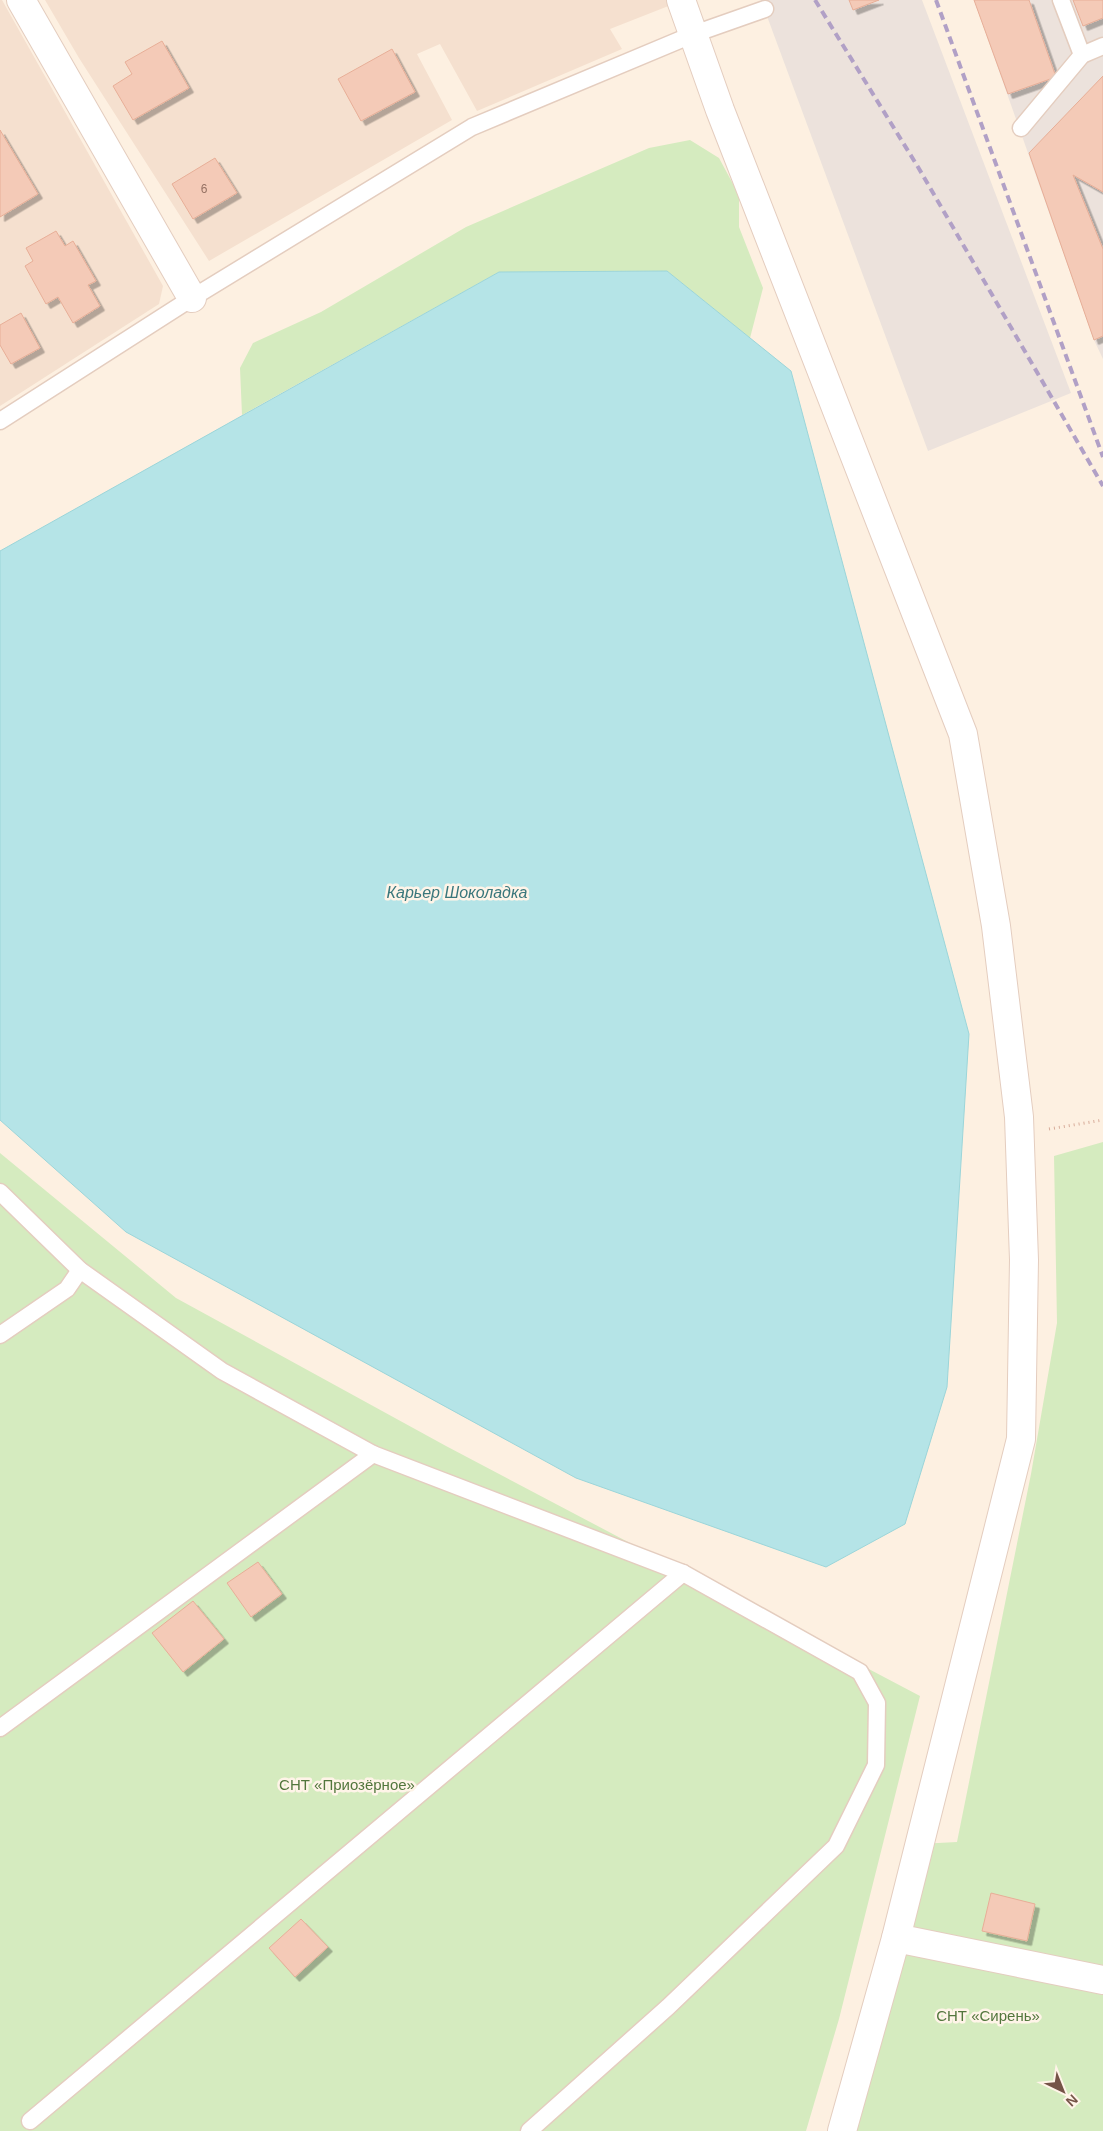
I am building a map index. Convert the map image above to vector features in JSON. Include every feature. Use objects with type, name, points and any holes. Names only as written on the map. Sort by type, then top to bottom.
[{"type":"street","points":[[21,0],[192,298]]},
{"type":"street","points":[[681,0],[720,110],[964,734],[996,926],[1020,1134],[1024,1260],[1020,1439],[896,1938],[842,2131]]},
{"type":"street","points":[[896,1938],[1103,1980]]},
{"type":"lane","points":[[1061,0],[1082,55]]},
{"type":"lane","points":[[0,421],[192,298],[472,127],[694,34],[765,10]]},
{"type":"lane","points":[[1021,128],[1082,55],[1103,46]]},
{"type":"lane","points":[[0,1192],[80,1270],[222,1371],[373,1454],[683,1573],[860,1672],[877,1703],[876,1766],[836,1846],[668,2007],[530,2131]]},
{"type":"lane","points":[[0,1335],[67,1289],[80,1270]]},
{"type":"lane","points":[[0,1728],[373,1454]]},
{"type":"lane","points":[[30,2121],[683,1573]]},
{"type":"path","points":[[1020,1134],[1103,1120]]},
{"type":"shaded area","points":[[0,0],[2,0],[163,286],[159,304],[0,406]]},
{"type":"shaded area","points":[[45,0],[669,0],[671,5],[610,29],[622,49],[477,111],[440,44],[417,54],[452,120],[209,261],[79,58]]},
{"type":"shaded area","points":[[761,0],[922,0],[1071,393],[928,451]]},
{"type":"shaded area","points":[[974,0],[1103,0],[1103,359],[1094,340]]},
{"type":"green space","points":[[690,140],[719,158],[739,195],[739,227],[763,288],[750,338],[667,271],[499,272],[242,415],[240,368],[253,343],[321,312],[466,227],[649,148]]},
{"type":"green space","name":"СНТ «Сирень»","points":[[1103,1142],[1103,2131],[834,2131],[919,1844],[957,1842],[1031,1474],[1057,1323],[1054,1156]]},
{"type":"green space","name":"СНТ «Приозёрное»","points":[[0,1153],[176,1298],[446,1446],[920,1696],[839,2019],[806,2131],[0,2131]]},
{"type":"water","name":"Карьер Шоколадка","points":[[667,271],[791,371],[969,1034],[947,1387],[905,1524],[826,1567],[576,1478],[126,1232],[0,1120],[0,551],[499,272]]},
{"type":"building","points":[[849,0],[879,0],[853,10]]},
{"type":"building","points":[[974,0],[1029,0],[1056,77],[1008,94]]},
{"type":"building","points":[[1073,0],[1103,0],[1103,18],[1083,26]]},
{"type":"building","points":[[162,41],[189,88],[133,120],[113,86],[132,74],[125,62]]},
{"type":"building","points":[[392,49],[415,92],[361,121],[338,79]]},
{"type":"building","points":[[1103,76],[1103,192],[1073,175],[1103,249],[1103,336],[1094,340],[1029,153]]},
{"type":"building","points":[[0,130],[38,194],[0,217]]},
{"type":"building","points":[[215,158],[237,193],[193,219],[172,184]]},
{"type":"building","points":[[56,231],[65,246],[73,241],[96,281],[88,285],[100,306],[73,323],[58,297],[46,304],[25,266],[33,261],[26,248]]},
{"type":"building","points":[[21,313],[40,348],[11,364],[0,345],[0,325]]},
{"type":"building","points":[[258,1562],[282,1594],[251,1617],[227,1583]]},
{"type":"building","points":[[193,1601],[224,1639],[183,1672],[152,1633]]},
{"type":"building","points":[[991,1893],[1035,1904],[1027,1941],[982,1931]]},
{"type":"building","points":[[301,1919],[328,1947],[295,1977],[269,1948]]},
{"type":"railway","points":[[815,0],[918,167],[1103,486]]},
{"type":"railway","points":[[936,0],[1103,457]]}]
